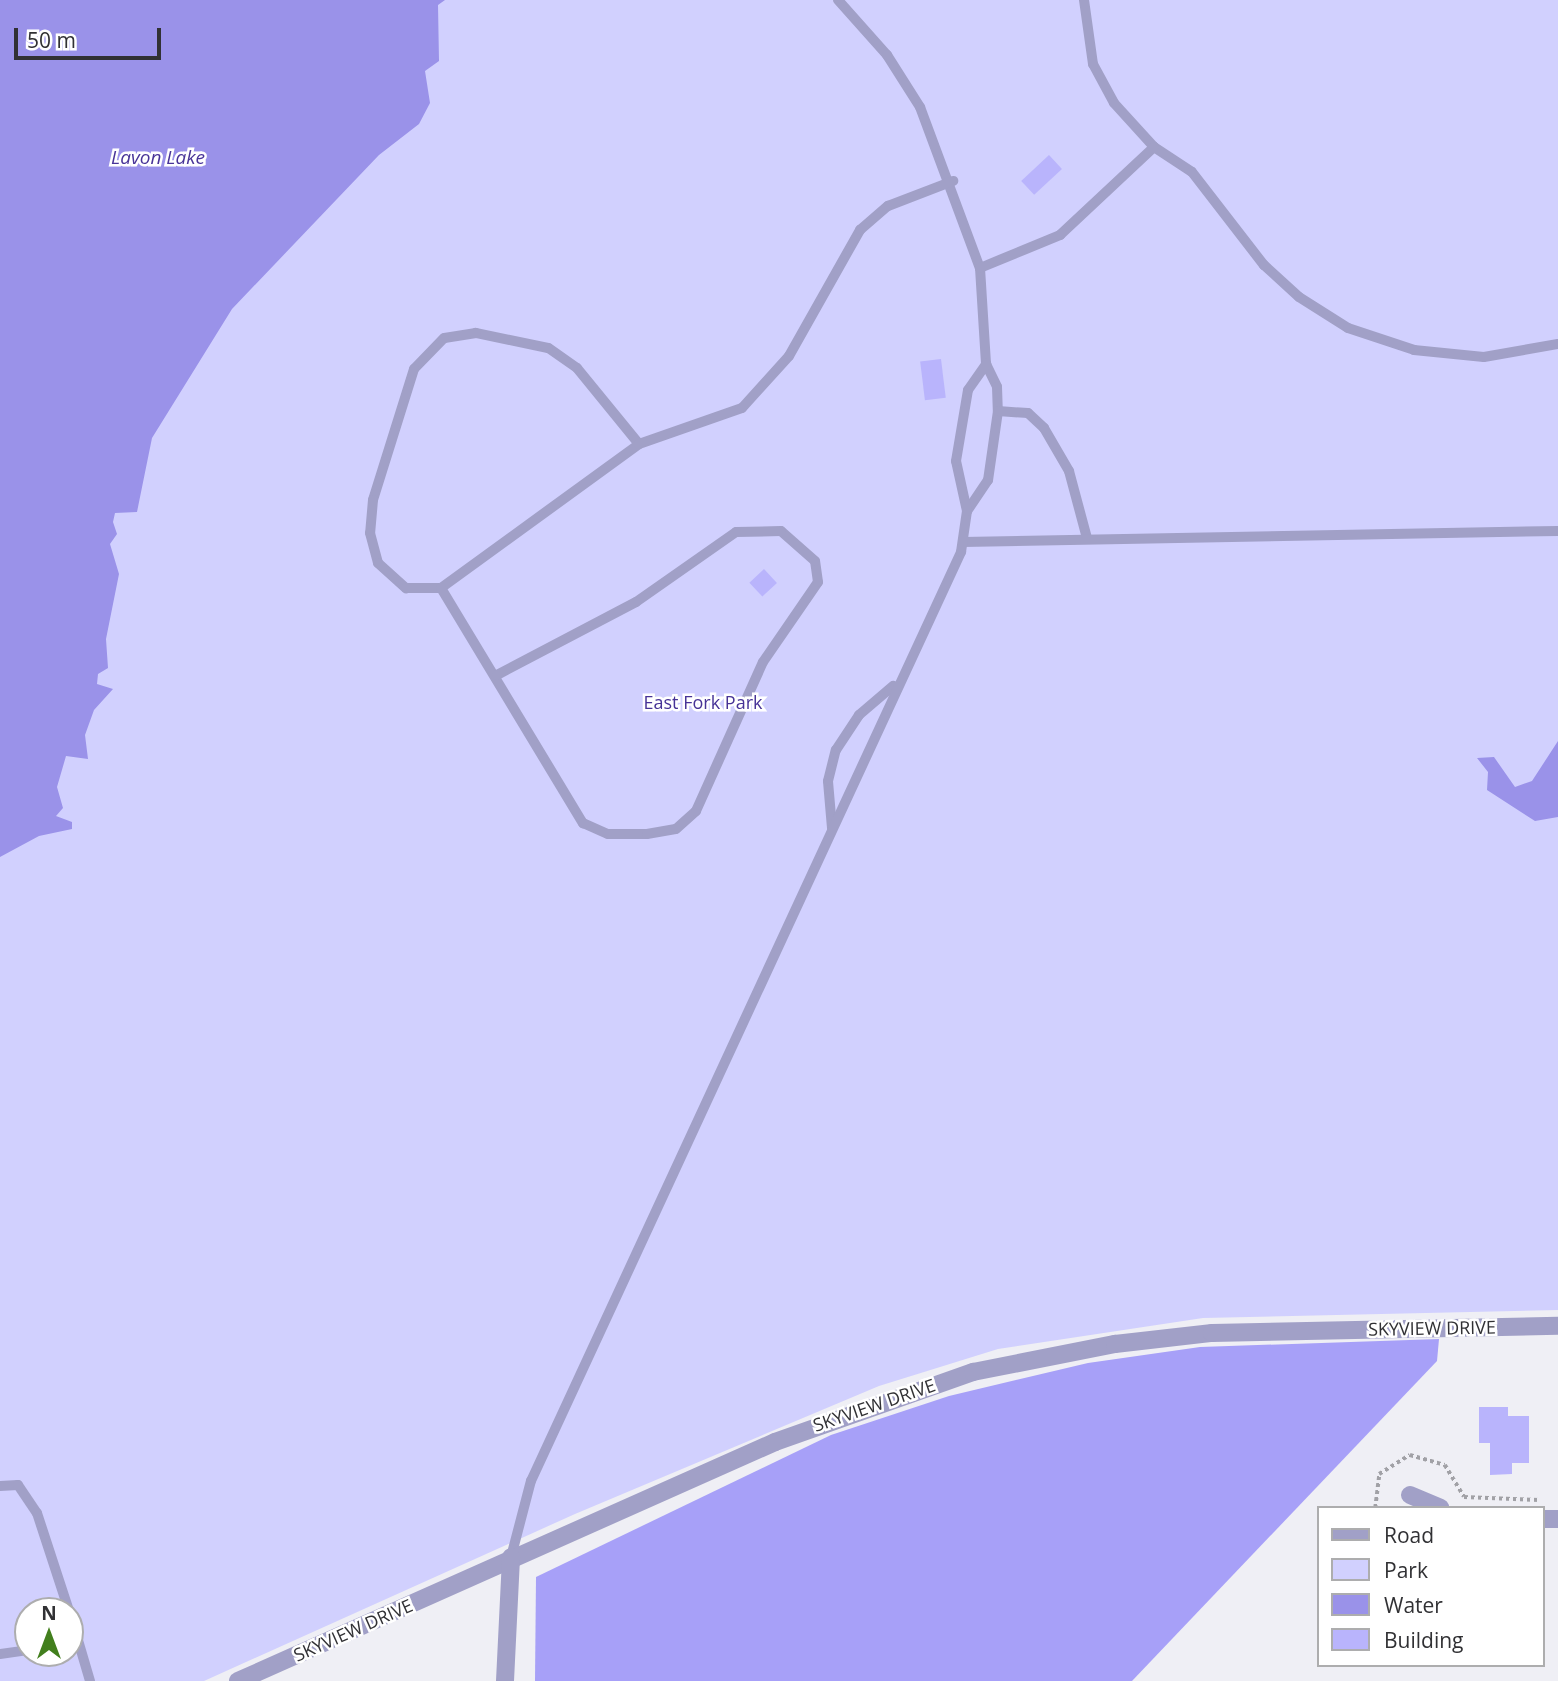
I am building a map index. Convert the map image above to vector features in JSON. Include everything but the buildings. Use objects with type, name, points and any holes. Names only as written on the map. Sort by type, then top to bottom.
[{"type":"street","name":"SKYVIEW DRIVE","points":[[238,1681],[511,1557],[844,1413],[1016,1361],[1212,1333],[1558,1326]]},
{"type":"street","points":[[1410,1494],[1436,1506]]},
{"type":"street","points":[[505,1681],[511,1557]]},
{"type":"lane","points":[[838,0],[910,87],[953,181],[980,268],[986,365],[997,387],[998,411],[988,480],[967,511]]},
{"type":"lane","points":[[1084,0],[1093,64],[1114,103],[1154,147],[1192,172],[1281,281],[1348,328],[1451,355],[1513,355],[1558,344]]},
{"type":"lane","points":[[980,268],[1060,235],[1154,147]]},
{"type":"lane","points":[[639,444],[577,368],[548,348],[476,333],[438,342],[410,382],[373,500],[370,533],[379,563],[394,582],[417,590],[441,588],[639,444],[729,415],[755,398],[789,356],[860,230],[888,206],[953,181]]},
{"type":"lane","points":[[511,1557],[531,1481],[963,542],[967,511],[956,461],[968,390],[986,365]]},
{"type":"lane","points":[[998,411],[1028,413],[1044,428],[1069,471],[1087,538]]},
{"type":"lane","points":[[441,588],[497,675],[583,823],[608,834],[676,829],[696,811],[772,646],[818,582],[815,561],[782,531],[736,532],[617,614],[497,675]]},
{"type":"lane","points":[[963,542],[1558,531]]},
{"type":"lane","points":[[832,829],[828,781],[836,750],[859,715],[898,682]]},
{"type":"lane","points":[[0,1486],[18,1485],[37,1513],[65,1597]]},
{"type":"path","points":[[1375,1506],[1379,1474],[1410,1455],[1445,1465],[1464,1497],[1545,1500]]},
{"type":"green space","name":"East Fork Park","points":[[228,0],[1558,0],[1558,1310],[1203,1318],[998,1349],[879,1386],[575,1514],[204,1681],[0,1681],[0,454]]},
{"type":"shaded area","points":[[1439,1339],[1437,1361],[1132,1681],[535,1681],[536,1577],[831,1435],[949,1396],[1088,1363],[1200,1347]]},
{"type":"water","name":"Lavon Lake","points":[[0,0],[445,0],[438,5],[439,61],[425,71],[430,103],[419,124],[379,155],[232,309],[152,438],[137,512],[115,513],[113,522],[117,534],[110,544],[119,574],[106,639],[108,668],[98,674],[97,684],[113,689],[94,710],[85,735],[88,759],[66,756],[57,787],[63,808],[56,816],[72,822],[72,829],[39,836],[0,857]]},
{"type":"water","points":[[1558,741],[1558,817],[1535,821],[1487,790],[1488,772],[1477,758],[1494,757],[1515,787],[1532,781]]}]
